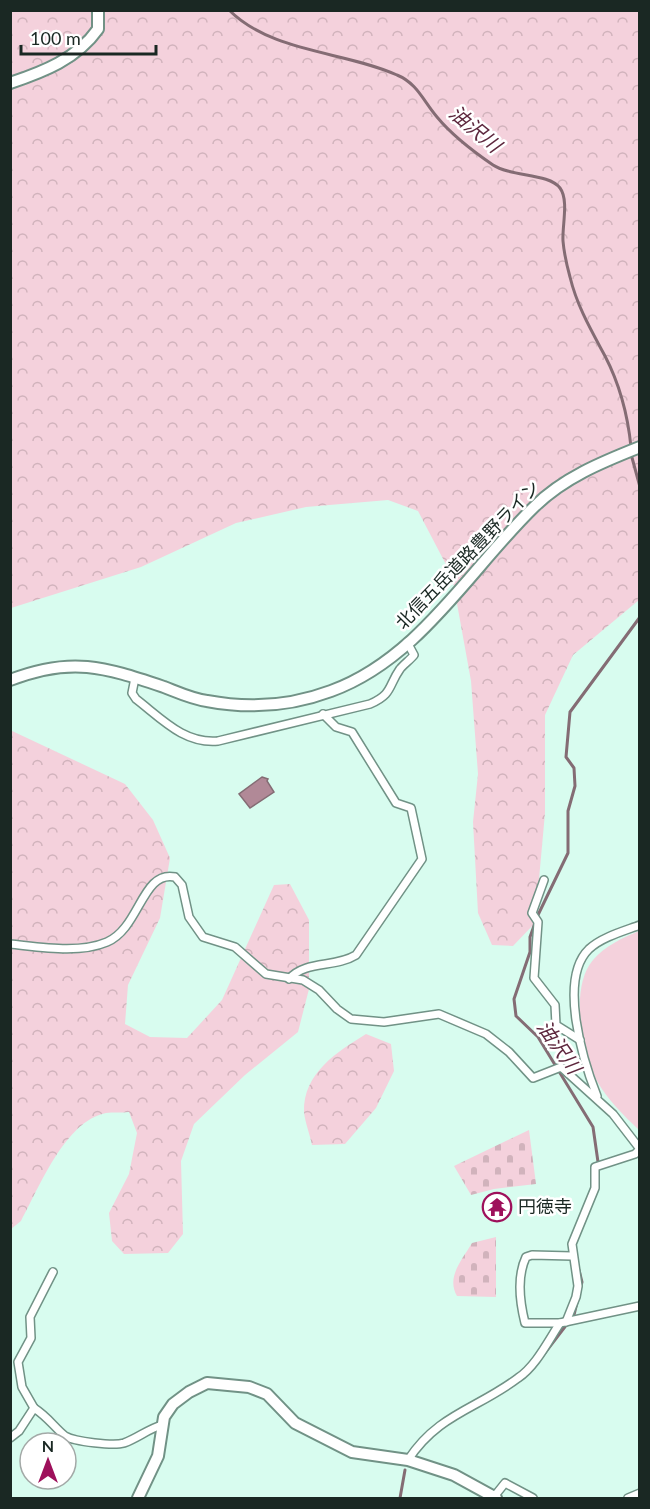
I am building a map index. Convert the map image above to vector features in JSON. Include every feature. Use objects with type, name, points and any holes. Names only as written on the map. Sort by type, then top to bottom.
[{"type":"street","points":[[10,83],[48,70],[73,54],[98,29],[98,10]]},
{"type":"street","name":"北信五岳道路豊野ライン","points":[[10,680],[36,670],[58,666],[94,666],[205,701],[253,706],[294,703],[332,691],[358,678],[407,642],[468,583],[534,506],[568,480],[639,447]]},
{"type":"street","points":[[135,678],[132,693],[136,699],[181,734],[203,742],[248,734],[370,704],[382,699],[390,690],[401,667],[414,655],[413,649],[407,642]]},
{"type":"street","points":[[289,980],[296,972],[306,968],[345,962],[356,955],[422,859],[411,808],[396,803],[352,732],[336,727],[323,714]]},
{"type":"street","points":[[10,944],[92,947],[108,942],[121,934],[134,918],[153,882],[163,876],[170,876],[180,881],[187,911],[203,937],[235,947],[266,974],[303,981],[319,990],[337,1009],[351,1019],[384,1022],[439,1014],[486,1034],[509,1052],[533,1078],[557,1069],[598,1099],[639,1149],[635,1154],[598,1165],[595,1188],[572,1244],[578,1286],[576,1297],[565,1322],[520,1377],[447,1419],[418,1444],[408,1460]]},
{"type":"street","points":[[544,880],[532,913],[538,922],[534,978],[555,1005],[556,1025],[580,1040]]},
{"type":"street","points":[[598,1099],[582,1058],[575,975],[583,955],[600,942],[639,924]]},
{"type":"street","points":[[572,1256],[526,1257],[523,1264],[521,1310],[525,1323],[565,1322],[639,1306]]},
{"type":"street","points":[[53,1272],[30,1317],[31,1338],[18,1362],[22,1387],[34,1408],[50,1419],[65,1436],[78,1441],[122,1444],[145,1430],[162,1425]]},
{"type":"street","points":[[138,1498],[158,1456],[162,1425],[173,1404],[189,1392],[207,1383],[249,1387],[267,1394],[295,1423],[352,1452],[408,1460],[454,1475],[494,1498],[505,1483],[533,1498]]},
{"type":"street","points":[[10,1438],[34,1408]]},
{"type":"street","points":[[628,1498],[639,1493]]},
{"type":"green space","points":[[11,11],[639,11],[639,600],[573,655],[545,715],[545,813],[535,923],[513,946],[492,945],[478,913],[473,822],[478,774],[471,681],[452,576],[418,511],[388,500],[306,507],[236,523],[141,567],[11,608]]},
{"type":"green space","points":[[10,730],[125,784],[153,820],[170,858],[160,918],[128,985],[125,1024],[150,1037],[187,1038],[222,1000],[274,885],[290,884],[309,920],[309,989],[298,1032],[245,1075],[194,1124],[181,1161],[183,1234],[168,1253],[124,1254],[112,1241],[109,1213],[129,1174],[137,1133],[129,1112],[106,1113],[91,1119],[78,1129],[66,1142],[45,1174],[21,1221],[11,1229]]},
{"type":"green space","points":[[639,931],[639,1130],[611,1101],[597,1081],[583,1037],[580,1003],[581,987],[593,960],[608,947]]},
{"type":"green space","points":[[366,1034],[391,1044],[394,1071],[376,1108],[345,1144],[312,1145],[304,1112],[309,1086],[333,1056]]},
{"type":"green space","points":[[529,1130],[536,1184],[494,1189],[471,1195],[454,1166]]},
{"type":"green space","points":[[496,1237],[496,1297],[457,1296],[453,1282],[454,1275],[472,1243]]},
{"type":"shaded area","points":[[262,777],[268,779],[274,792],[250,808],[239,794]]},
{"type":"waterway","name":"油沢川","points":[[229,10],[246,24],[266,35],[309,50],[376,67],[404,78],[449,130],[493,165],[510,172],[539,177],[555,183],[560,188],[565,206],[563,246],[573,288],[580,308],[615,377],[628,424],[631,447]]},
{"type":"waterway","name":"油沢川","points":[[631,454],[640,487]]},
{"type":"waterway","name":"油沢川","points":[[537,917],[568,853],[568,811],[575,786],[574,768],[566,757],[570,712],[640,617]]},
{"type":"waterway","name":"油沢川","points":[[535,923],[530,937],[530,952],[514,999],[516,1016],[538,1037],[593,1127],[598,1162],[597,1187]]},
{"type":"waterway","name":"油沢川","points":[[541,1358],[574,1315],[582,1282],[579,1270]]},
{"type":"waterway","name":"油沢川","points":[[400,1498],[405,1470]]},
{"type":"place","name":"円徳寺","points":[[497,1207]]}]
